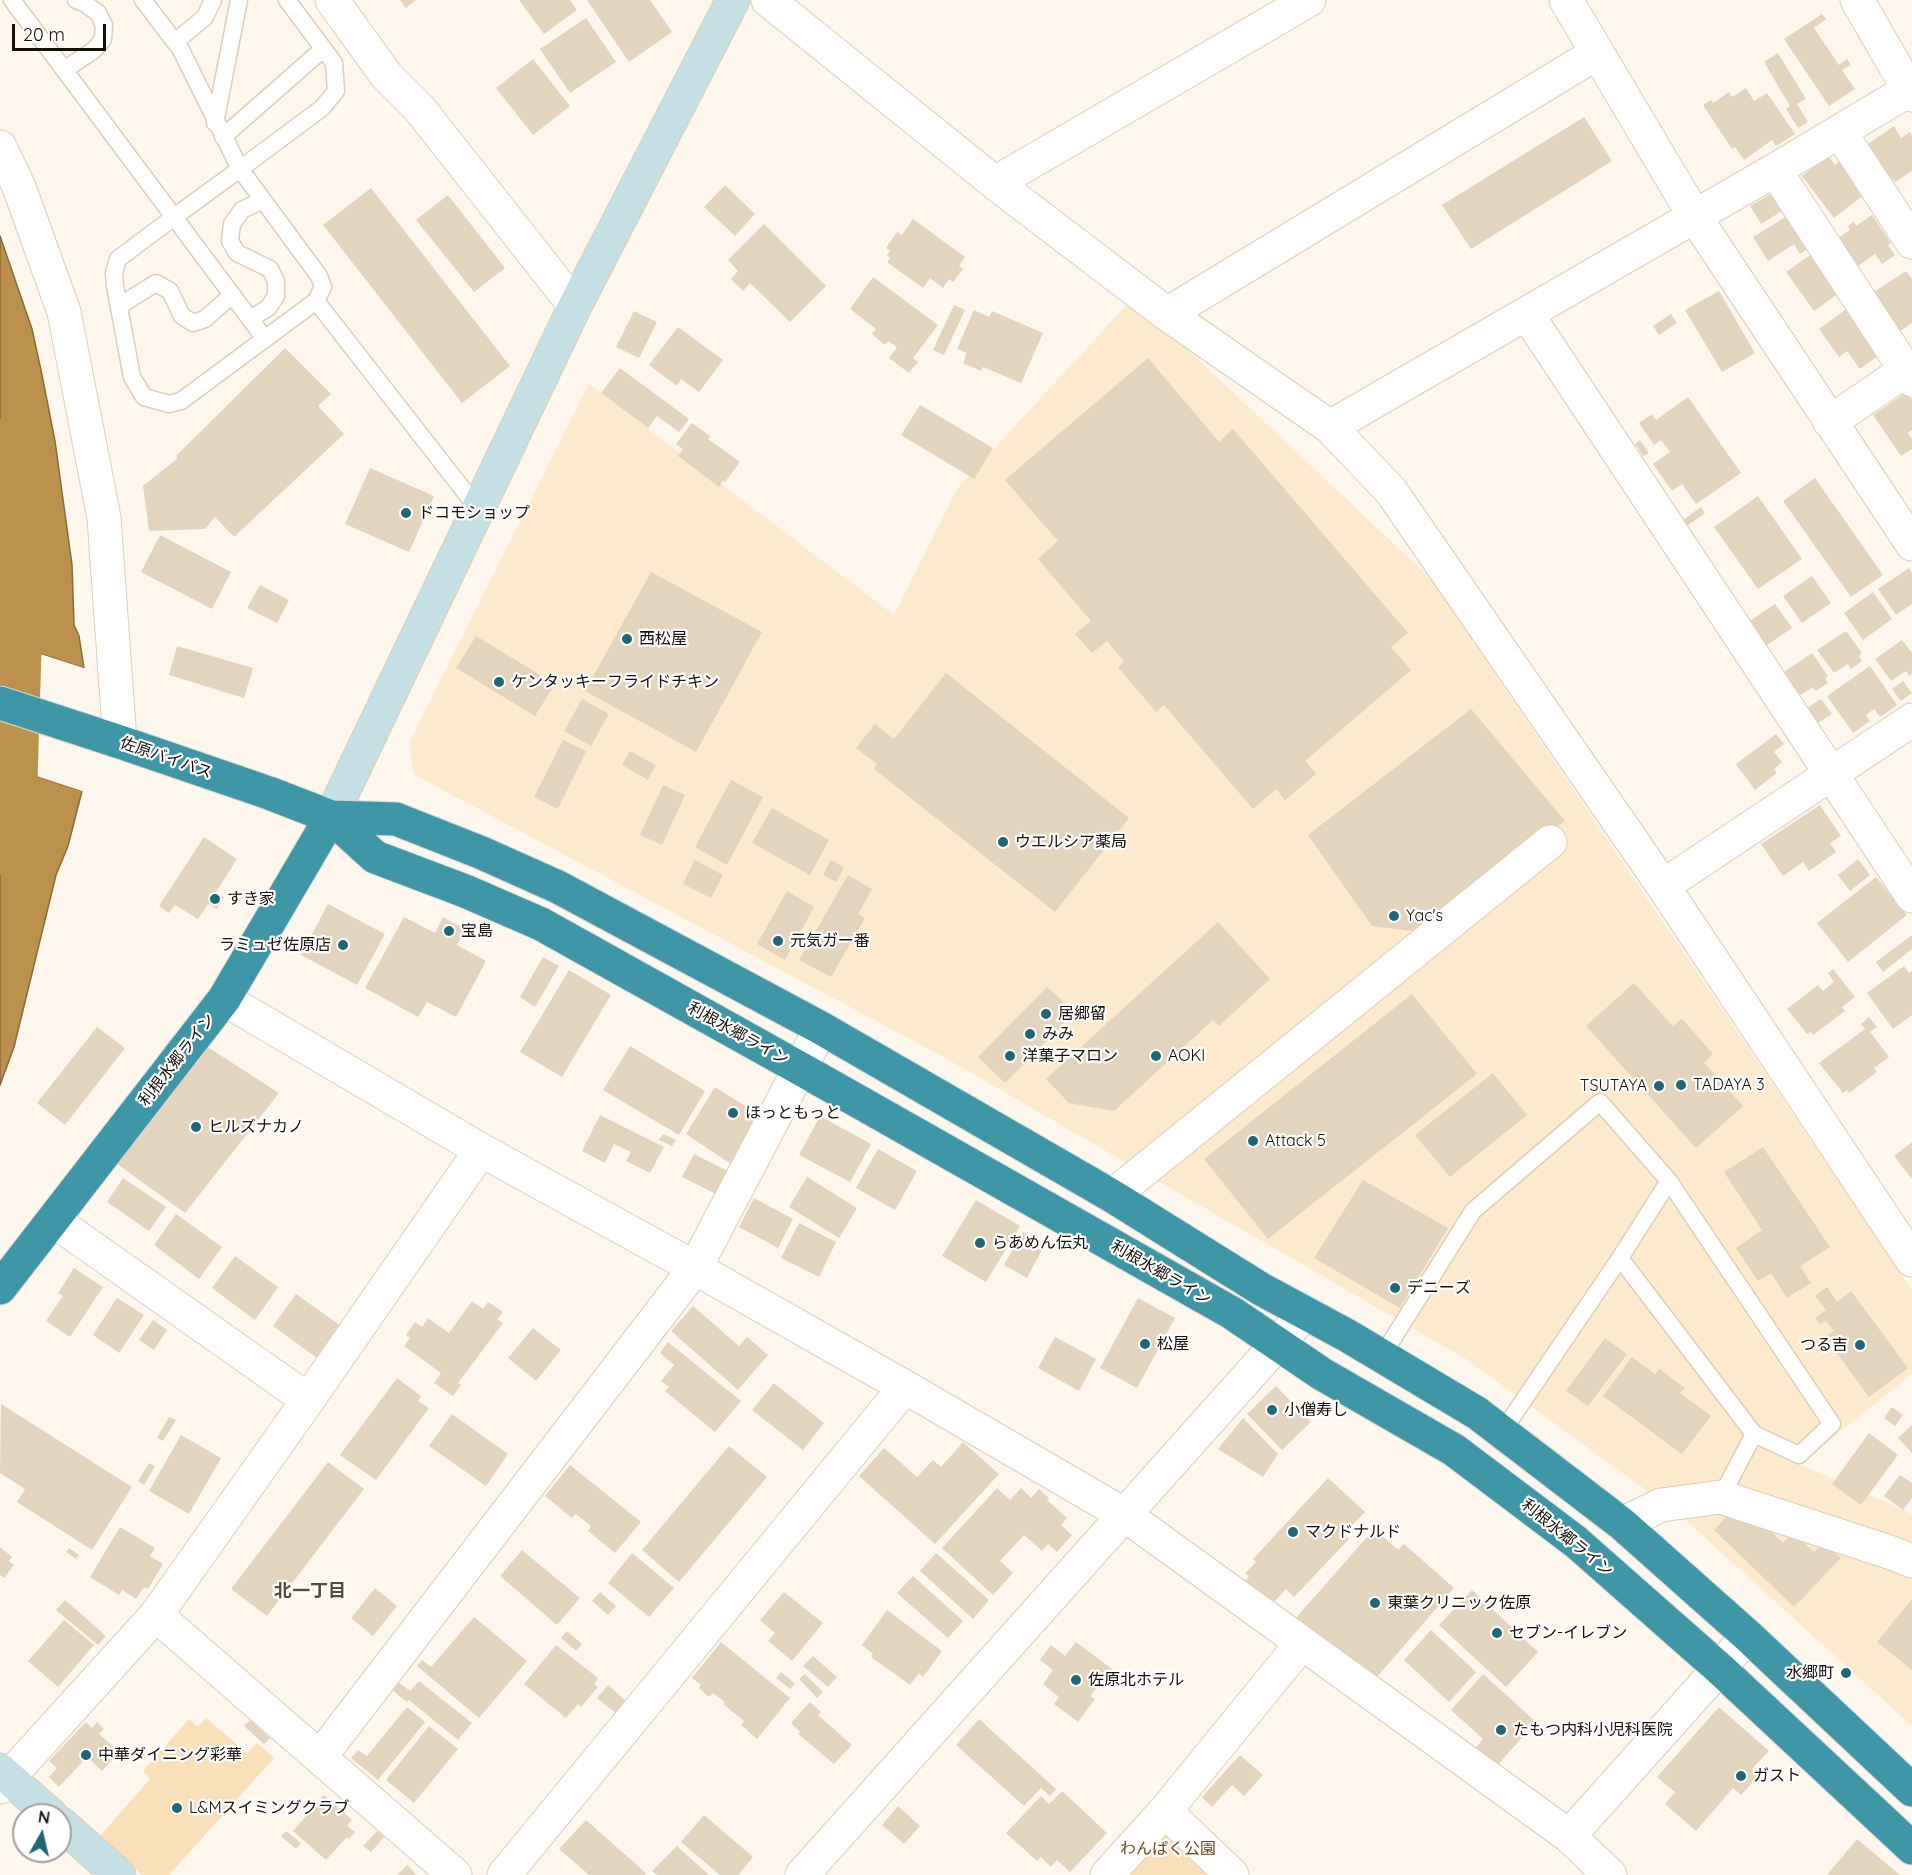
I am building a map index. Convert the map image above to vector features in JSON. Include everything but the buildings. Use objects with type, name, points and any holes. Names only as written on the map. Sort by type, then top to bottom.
[{"type":"highway","name":"佐原バイパス","points":[[0,703],[269,793],[331,817]]},
{"type":"highway","name":"利根水郷ライン","points":[[0,1288],[224,999],[331,817],[375,857],[465,891],[540,924],[1232,1313],[1322,1374],[1454,1450],[1576,1542],[1720,1669],[1912,1848]]},
{"type":"highway","points":[[331,817],[396,819],[482,853],[558,887],[821,1028],[1112,1196],[1261,1289],[1382,1356],[1477,1413],[1622,1524],[1748,1636],[1912,1790]]},
{"type":"street","points":[[332,0],[386,75],[419,108],[576,306]]},
{"type":"street","points":[[331,817],[576,306],[733,0]]},
{"type":"street","points":[[768,0],[995,183],[1167,314],[1330,427],[1391,491],[1663,886],[1912,1260]]},
{"type":"street","points":[[995,183],[1309,0]]},
{"type":"street","points":[[1566,0],[1695,217],[1912,544]]},
{"type":"street","points":[[1330,427],[1910,93],[1857,0]]},
{"type":"street","points":[[1167,314],[1597,52]]},
{"type":"street","points":[[1840,132],[1912,242]]},
{"type":"street","points":[[0,147],[19,187],[64,312],[104,518],[112,739]]},
{"type":"street","points":[[1775,170],[1910,373],[1830,422]]},
{"type":"street","points":[[1527,314],[1912,896]]},
{"type":"street","points":[[1663,886],[1912,720]]},
{"type":"street","points":[[1112,1196],[1550,842]]},
{"type":"street","points":[[224,999],[481,1150],[905,1387],[1125,1515],[1569,1836],[1610,1875]]},
{"type":"street","points":[[320,1757],[695,1268],[821,1028]]},
{"type":"street","points":[[35,1803],[3,1778],[156,1615],[481,1150]]},
{"type":"street","points":[[53,1220],[308,1400]]},
{"type":"street","points":[[802,1875],[1305,1313]]},
{"type":"street","points":[[504,1875],[905,1387]]},
{"type":"street","points":[[1622,1524],[1661,1504],[1721,1497],[1912,1561]]},
{"type":"street","points":[[156,1615],[455,1875]]},
{"type":"street","points":[[1569,1836],[1748,1636]]},
{"type":"street","points":[[1107,1875],[1165,1811],[1302,1643]]},
{"type":"street","points":[[1165,1811],[1232,1875]]},
{"type":"street","points":[[72,1834],[118,1875]]},
{"type":"lane","points":[[12,0],[265,339]]},
{"type":"lane","points":[[64,70],[94,50],[103,39],[104,25],[98,13],[76,0]]},
{"type":"lane","points":[[144,0],[181,50],[240,169],[319,276],[322,287],[316,301],[181,401],[169,404],[144,397],[132,377],[114,273],[118,259],[174,217],[240,169],[322,108],[336,90],[334,63],[287,0]]},
{"type":"lane","points":[[175,42],[205,17],[213,0]]},
{"type":"lane","points":[[219,130],[239,0]]},
{"type":"lane","points":[[219,130],[323,49]]},
{"type":"lane","points":[[250,319],[268,308],[276,296],[276,281],[270,269],[237,253],[230,241],[232,224],[242,210],[263,200]]},
{"type":"lane","points":[[119,306],[156,284],[170,291],[182,316],[193,324],[205,319],[232,295]]},
{"type":"lane","points":[[316,301],[479,510]]},
{"type":"lane","points":[[1382,1356],[1473,1211],[1600,1102],[1668,1181],[1832,1424],[1799,1455],[1754,1434],[1620,1258]]},
{"type":"lane","points":[[1502,1432],[1620,1258],[1668,1181]]},
{"type":"lane","points":[[1721,1497],[1754,1434]]},
{"type":"shaded area","points":[[0,236],[32,329],[55,441],[72,565],[74,625],[79,636],[84,668],[0,641]]},
{"type":"shaded area","points":[[1133,298],[1431,579],[1912,1290],[1912,1374],[1799,1464],[1912,1514],[1912,1726],[1679,1514],[1466,1359],[940,1055],[413,774],[410,741],[589,384],[894,615],[957,489]]},
{"type":"shaded area","points":[[0,764],[82,791],[68,846],[56,875],[14,1047],[0,1085]]},
{"type":"green space","name":"L&Mスイミングクラブ","points":[[206,1718],[247,1753],[257,1743],[274,1758],[169,1875],[142,1875],[99,1837],[150,1779],[143,1771],[189,1719],[198,1727]]},
{"type":"green space","name":"わんぱく公園","points":[[1165,1811],[1232,1875],[1107,1875]]},
{"type":"pier","points":[[0,641],[87,669],[83,671],[0,644]]},
{"type":"pier","points":[[0,761],[83,788],[85,792],[0,764]]},
{"type":"waterway","points":[[0,447],[10,507],[14,617],[8,813],[0,846]]},
{"type":"place","name":"ドコモショップ","points":[[406,513]]},
{"type":"place","name":"西松屋","points":[[627,639]]},
{"type":"place","name":"ケンタッキーフライドチキン","points":[[499,682]]},
{"type":"place","name":"ウエルシア薬局","points":[[1003,842]]},
{"type":"place","name":"すき家","points":[[215,899]]},
{"type":"place","name":"Yac's","points":[[1394,916]]},
{"type":"place","name":"宝島","points":[[449,931]]},
{"type":"place","name":"元気ガー番","points":[[778,941]]},
{"type":"place","name":"ラミュゼ佐原店","points":[[343,945]]},
{"type":"place","name":"居郷留","points":[[1046,1014]]},
{"type":"place","name":"みみ","points":[[1030,1034]]},
{"type":"place","name":"洋菓子マロン","points":[[1010,1056]]},
{"type":"place","name":"AOKI","points":[[1156,1056]]},
{"type":"place","name":"TADAYA 3","points":[[1681,1085]]},
{"type":"place","name":"TSUTAYA","points":[[1659,1086]]},
{"type":"place","name":"ほっともっと","points":[[733,1113]]},
{"type":"place","name":"ヒルズナカノ","points":[[196,1127]]},
{"type":"place","name":"Attack 5","points":[[1253,1141]]},
{"type":"place","name":"らあめん伝丸","points":[[980,1243]]},
{"type":"place","name":"デニーズ","points":[[1395,1288]]},
{"type":"place","name":"松屋","points":[[1145,1344]]},
{"type":"place","name":"つる吉","points":[[1860,1345]]},
{"type":"place","name":"小僧寿し","points":[[1272,1410]]},
{"type":"place","name":"マクドナルド","points":[[1293,1532]]},
{"type":"place","name":"東葉クリニック佐原","points":[[1375,1603]]},
{"type":"place","name":"セブン-イレブン","points":[[1497,1633]]},
{"type":"place","name":"水郷町","points":[[1846,1673]]},
{"type":"place","name":"佐原北ホテル","points":[[1076,1680]]},
{"type":"place","name":"たもつ内科小児科医院","points":[[1501,1730]]},
{"type":"place","name":"中華ダイニング彩華","points":[[86,1755]]},
{"type":"place","name":"ガスト","points":[[1741,1776]]},
{"type":"place","name":"L&Mスイミングクラブ","points":[[177,1808]]},
{"type":"district","name":"北一丁目","points":[[310,1592]]}]
